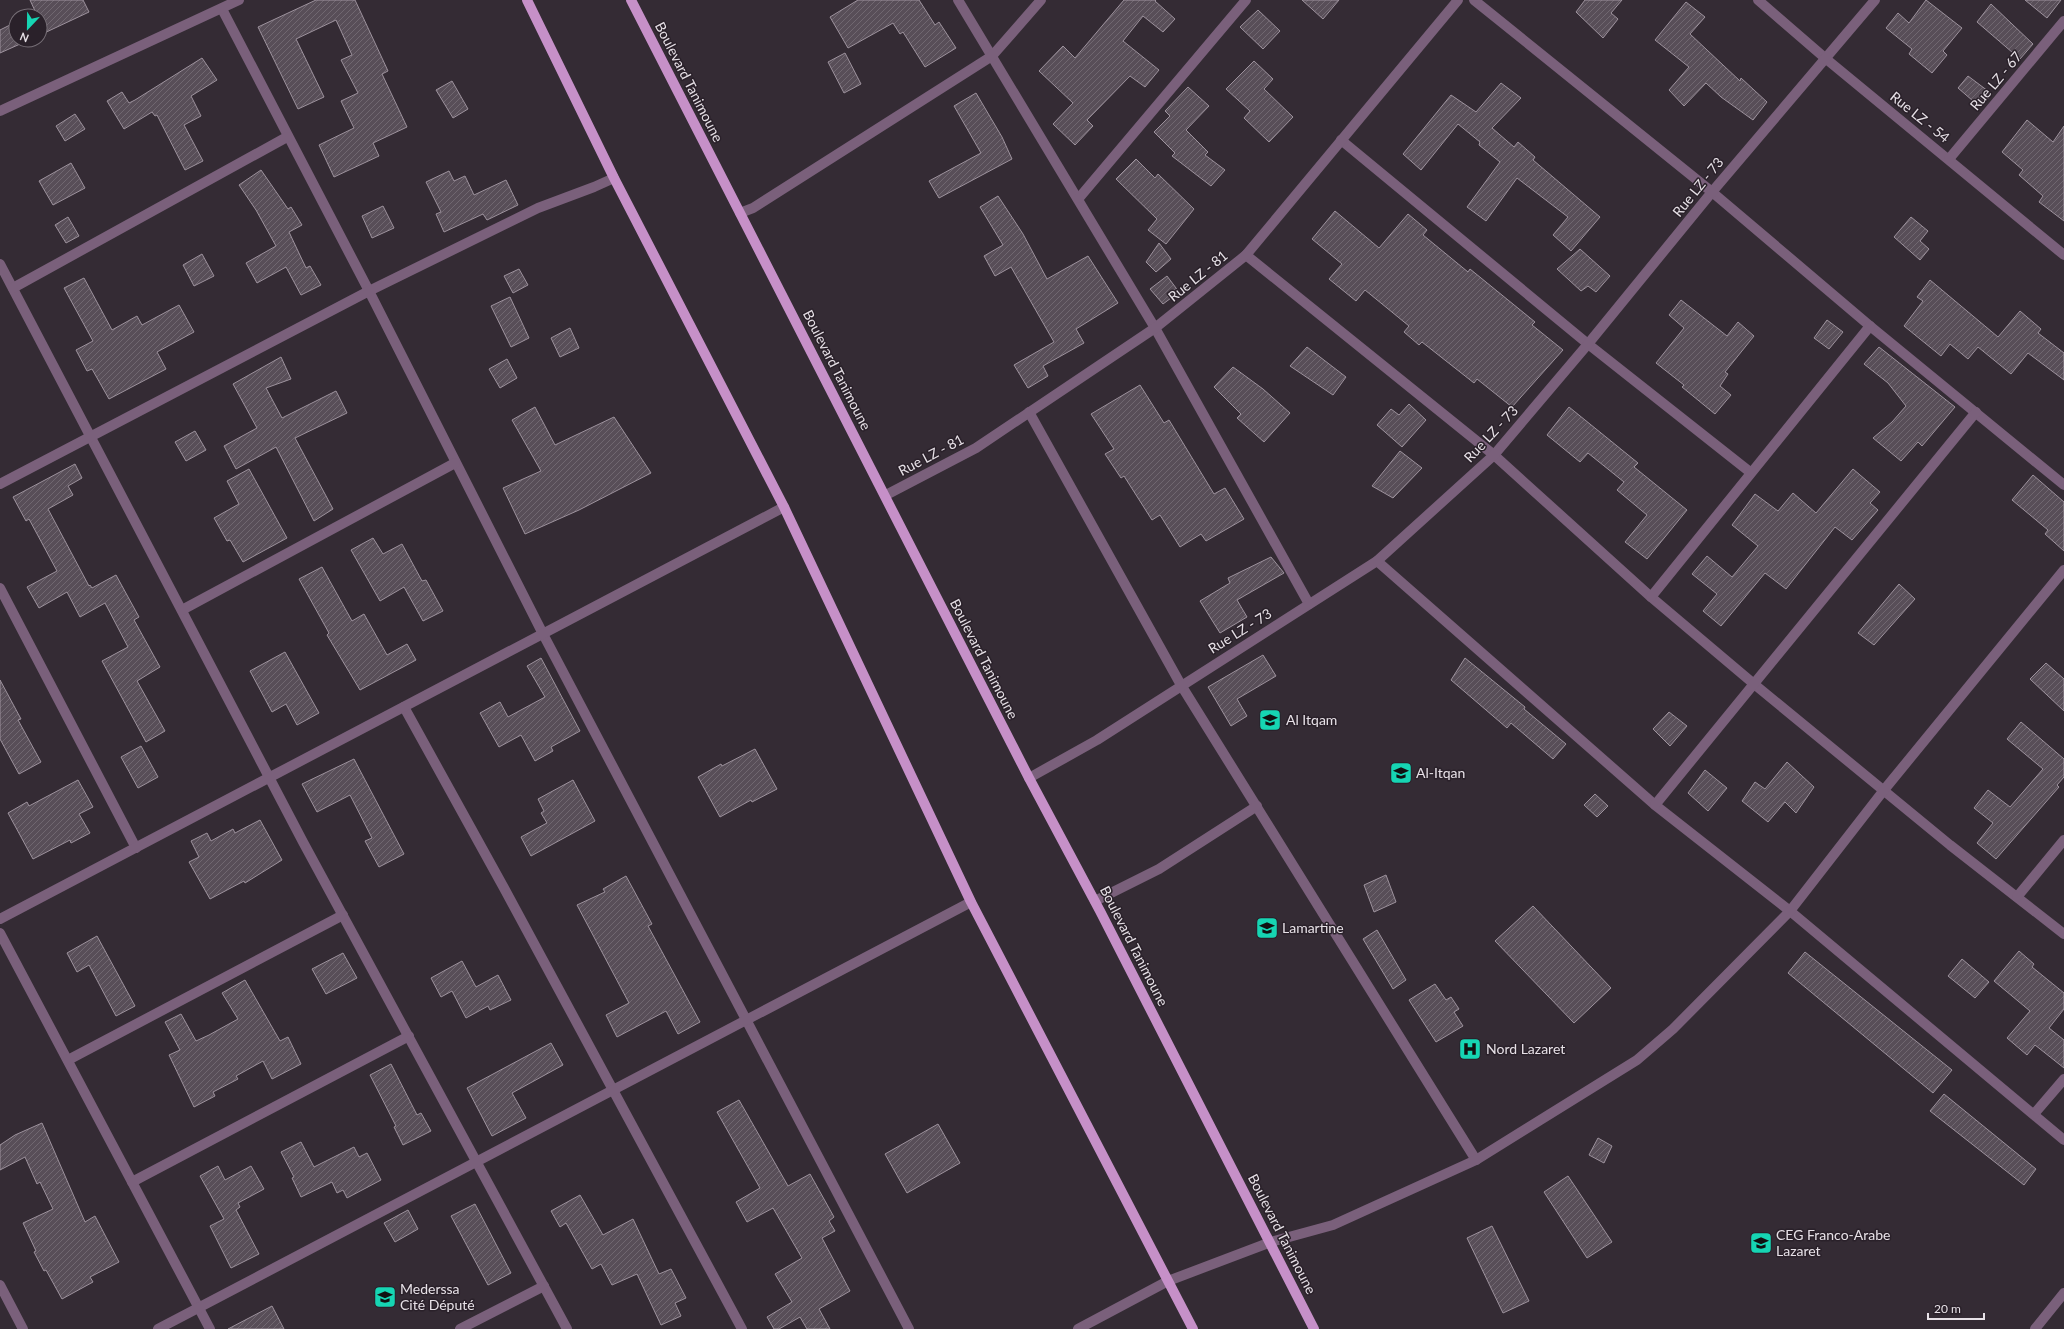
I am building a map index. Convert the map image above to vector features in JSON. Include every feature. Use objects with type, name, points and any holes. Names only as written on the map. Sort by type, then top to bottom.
[{"type":"main road","points":[[527,0],[614,178],[784,507],[971,902],[1193,1329]]},
{"type":"main road","name":"Boulevard Tanimoune","points":[[631,0],[886,495],[1029,778],[1095,901],[1271,1242],[1314,1329]]},
{"type":"street","points":[[0,111],[239,0]]},
{"type":"street","points":[[958,0],[1079,198],[1155,328],[1309,604]]},
{"type":"street","points":[[740,213],[753,208],[992,56],[1041,0]]},
{"type":"street","points":[[1079,198],[1246,0]]},
{"type":"street","name":"Rue LZ - 81","points":[[886,495],[976,448],[1155,328],[1246,255],[1458,0]]},
{"type":"street","points":[[1474,0],[1712,192],[1870,326],[2064,485]]},
{"type":"street","name":"Rue LZ - 54","points":[[1758,0],[1825,58],[2064,255]]},
{"type":"street","name":"Rue LZ - 73","points":[[1029,778],[1097,740],[1377,561],[1494,455],[1588,344],[1712,192],[1875,0]]},
{"type":"street","points":[[222,9],[287,137],[369,291],[543,634],[909,1329]]},
{"type":"street","name":"Rue LZ - 67","points":[[1949,159],[2064,21]]},
{"type":"street","points":[[13,288],[287,137]]},
{"type":"street","points":[[1341,140],[1588,344],[1750,472]]},
{"type":"street","points":[[0,484],[91,435],[369,291],[538,208],[594,188],[614,178]]},
{"type":"street","points":[[1246,255],[1494,455],[1651,597],[1754,684],[2064,934]]},
{"type":"street","points":[[0,264],[343,915],[567,1329]]},
{"type":"street","points":[[1651,597],[1750,472],[1870,326]]},
{"type":"street","points":[[1029,412],[1182,685],[1476,1160]]},
{"type":"street","points":[[1655,805],[1976,412]]},
{"type":"street","points":[[182,610],[455,463]]},
{"type":"street","points":[[0,919],[784,507]]},
{"type":"street","points":[[1377,561],[1655,805],[1790,911],[2064,1140]]},
{"type":"street","points":[[1078,1329],[1168,1281],[1271,1242],[1332,1225],[1476,1160],[1637,1060],[1672,1029],[1790,911],[1884,790],[2064,570]]},
{"type":"street","points":[[0,588],[136,848]]},
{"type":"street","points":[[404,707],[742,1329]]},
{"type":"street","points":[[1095,901],[1159,869],[1257,806]]},
{"type":"street","points":[[2017,897],[2064,840]]},
{"type":"street","points":[[158,1329],[971,902]]},
{"type":"street","points":[[68,1060],[343,915]]},
{"type":"street","points":[[0,933],[210,1329]]},
{"type":"street","points":[[132,1182],[409,1036]]},
{"type":"street","points":[[2034,1114],[2064,1079]]},
{"type":"street","points":[[0,1285],[23,1329]]},
{"type":"street","points":[[460,1329],[544,1286]]},
{"type":"street","points":[[2035,1329],[2064,1293]]},
{"type":"building","points":[[30,0],[83,0],[89,12],[48,31],[48,8],[34,8]]},
{"type":"building","points":[[316,0],[355,0],[388,71],[382,74],[407,127],[373,143],[379,156],[334,177],[319,145],[354,128],[341,101],[358,93],[341,60],[352,55],[336,20],[296,39],[324,97],[298,109],[258,27]]},
{"type":"building","points":[[858,0],[919,0],[935,25],[939,22],[956,48],[925,67],[903,32],[900,34],[893,23],[848,48],[830,17]]},
{"type":"building","points":[[1124,0],[1156,0],[1155,1],[1175,19],[1163,32],[1143,16],[1123,41],[1159,70],[1145,87],[1130,76],[1087,120],[1093,126],[1075,145],[1053,124],[1073,103],[1039,71],[1063,46],[1075,58]]},
{"type":"building","points":[[1302,0],[1339,0],[1323,19]]},
{"type":"building","points":[[1585,0],[1622,0],[1611,13],[1618,19],[1603,38],[1576,12]]},
{"type":"building","points":[[1926,0],[1962,28],[1943,51],[1947,55],[1932,73],[1909,54],[1912,49],[1886,28],[1898,13],[1909,23]]},
{"type":"building","points":[[2025,0],[2061,0],[2047,18]]},
{"type":"building","points":[[1686,2],[1705,17],[1690,34],[1740,81],[1741,78],[1767,102],[1753,120],[1721,97],[1706,83],[1684,106],[1669,90],[1689,67],[1655,40]]},
{"type":"building","points":[[1991,4],[2033,44],[2020,59],[1977,22]]},
{"type":"building","points":[[1258,10],[1280,31],[1263,49],[1240,27]]},
{"type":"building","points":[[8,26],[8,48],[11,48],[0,53],[0,30]]},
{"type":"building","points":[[845,53],[861,84],[844,93],[828,62]]},
{"type":"building","points":[[202,58],[217,80],[191,96],[201,116],[184,125],[203,161],[185,170],[157,115],[155,116],[152,112],[124,129],[107,101],[122,92],[129,103]]},
{"type":"building","points":[[1254,61],[1273,79],[1264,89],[1293,117],[1269,142],[1244,118],[1250,111],[1226,89]]},
{"type":"building","points":[[1968,76],[1992,94],[1980,107],[1958,88]]},
{"type":"building","points":[[452,81],[468,109],[453,118],[436,90]]},
{"type":"building","points":[[1501,83],[1521,98],[1492,128],[1514,147],[1518,142],[1535,157],[1533,160],[1600,217],[1571,251],[1553,235],[1568,217],[1517,178],[1486,221],[1467,207],[1500,162],[1479,145],[1480,142],[1458,124],[1421,170],[1403,154],[1451,95],[1476,112]]},
{"type":"building","points":[[1188,87],[1209,106],[1186,130],[1208,152],[1205,155],[1225,170],[1211,186],[1172,156],[1175,153],[1154,132],[1170,116],[1165,111]]},
{"type":"building","points":[[976,93],[1002,137],[1012,159],[939,198],[929,181],[981,153],[954,106]]},
{"type":"building","points":[[75,114],[85,129],[65,141],[56,126]]},
{"type":"building","points":[[2027,120],[2053,142],[2064,126],[2064,221],[2039,202],[2043,196],[2019,175],[2023,170],[2002,152]]},
{"type":"building","points":[[1136,159],[1155,178],[1158,174],[1194,209],[1166,244],[1148,230],[1157,219],[1116,179]]},
{"type":"building","points":[[71,163],[85,188],[53,205],[39,181]]},
{"type":"building","points":[[261,170],[288,209],[291,207],[302,225],[289,232],[306,268],[310,266],[321,285],[301,295],[286,267],[257,283],[246,263],[276,246],[256,210],[239,185]]},
{"type":"building","points":[[449,171],[454,181],[465,176],[474,195],[506,180],[518,205],[487,220],[483,214],[444,232],[436,214],[441,212],[426,182]]},
{"type":"building","points":[[998,196],[1023,234],[1047,279],[1088,256],[1118,303],[1076,329],[1084,343],[1043,366],[1048,376],[1028,388],[1014,365],[1054,342],[1011,267],[995,276],[984,256],[1003,245],[980,207]]},
{"type":"building","points":[[383,206],[394,228],[372,238],[362,216]]},
{"type":"building","points":[[1335,211],[1379,248],[1408,214],[1427,230],[1423,235],[1468,272],[1470,269],[1535,322],[1532,325],[1563,350],[1512,407],[1477,379],[1474,383],[1422,342],[1419,345],[1404,332],[1409,326],[1365,290],[1356,301],[1329,279],[1342,264],[1312,239]]},
{"type":"building","points":[[68,217],[79,236],[66,243],[55,225]]},
{"type":"building","points":[[1911,217],[1928,231],[1920,241],[1929,249],[1920,260],[1894,237]]},
{"type":"building","points":[[1159,243],[1171,259],[1156,272],[1146,262]]},
{"type":"building","points":[[1580,249],[1610,276],[1596,292],[1588,286],[1581,291],[1557,269]]},
{"type":"building","points":[[202,254],[214,276],[194,286],[183,265]]},
{"type":"building","points":[[519,269],[528,285],[513,293],[504,276]]},
{"type":"building","points":[[1167,276],[1179,292],[1163,304],[1150,289]]},
{"type":"building","points":[[84,278],[112,330],[137,316],[142,325],[179,305],[194,332],[157,352],[166,369],[109,399],[92,369],[87,371],[76,350],[93,341],[64,288]]},
{"type":"building","points":[[1930,280],[1998,337],[2020,311],[2041,329],[2038,333],[2064,353],[2064,380],[2028,353],[2011,374],[1978,347],[1968,359],[1950,344],[1941,356],[1904,326],[1923,301],[1917,297]]},
{"type":"building","points":[[510,297],[529,338],[511,347],[491,306]]},
{"type":"building","points":[[1681,300],[1727,336],[1738,322],[1754,336],[1725,372],[1728,374],[1720,386],[1731,395],[1715,414],[1682,387],[1684,385],[1656,363],[1684,328],[1669,315]]},
{"type":"building","points":[[1827,320],[1843,332],[1829,349],[1814,338]]},
{"type":"building","points":[[570,328],[579,348],[560,357],[551,338]]},
{"type":"building","points":[[1307,347],[1346,377],[1333,395],[1290,366]]},
{"type":"building","points":[[1879,347],[1955,407],[1922,446],[1918,442],[1901,461],[1873,438],[1892,422],[1906,406],[1888,383],[1864,364]]},
{"type":"building","points":[[281,357],[291,379],[266,388],[282,418],[336,391],[347,413],[295,438],[333,509],[314,521],[276,447],[236,469],[224,446],[257,428],[233,384]]},
{"type":"building","points":[[507,359],[517,378],[500,388],[489,369]]},
{"type":"building","points":[[1233,367],[1263,389],[1290,413],[1264,442],[1237,418],[1241,414],[1214,387]]},
{"type":"building","points":[[1140,385],[1164,423],[1169,420],[1214,494],[1225,488],[1244,519],[1206,541],[1201,534],[1180,547],[1160,515],[1152,520],[1124,476],[1121,478],[1105,454],[1114,449],[1091,414]]},
{"type":"building","points":[[1409,404],[1426,420],[1402,447],[1377,425],[1391,409],[1399,415]]},
{"type":"building","points":[[535,407],[555,445],[614,417],[651,473],[579,510],[525,534],[503,488],[541,471],[512,420]]},
{"type":"building","points":[[1569,407],[1638,463],[1634,467],[1687,510],[1647,559],[1625,542],[1647,515],[1617,490],[1624,482],[1588,453],[1580,462],[1547,435]]},
{"type":"building","points":[[195,431],[206,450],[186,461],[175,442]]},
{"type":"building","points":[[1400,451],[1422,468],[1393,498],[1372,486]]},
{"type":"building","points":[[75,464],[82,478],[68,486],[73,495],[48,509],[89,586],[90,585],[92,588],[116,575],[139,617],[134,620],[160,667],[137,681],[165,731],[146,742],[102,661],[128,647],[105,603],[80,617],[67,592],[39,608],[27,587],[57,571],[29,519],[26,521],[13,497]]},
{"type":"building","points":[[249,469],[287,538],[243,562],[230,540],[227,541],[214,518],[239,504],[227,481]]},
{"type":"building","points":[[1853,469],[1880,492],[1870,503],[1878,510],[1852,540],[1835,527],[1786,589],[1765,573],[1721,626],[1703,611],[1717,594],[1692,574],[1707,556],[1732,577],[1758,546],[1732,525],[1755,494],[1778,511],[1793,493],[1816,513]]},
{"type":"building","points":[[2033,475],[2064,502],[2064,551],[2045,534],[2048,530],[2012,500]]},
{"type":"building","points":[[373,538],[383,554],[402,544],[422,581],[426,580],[443,611],[423,621],[404,587],[380,601],[351,550]]},
{"type":"building","points":[[1271,557],[1284,573],[1237,600],[1247,617],[1220,633],[1200,601],[1230,583],[1228,578]]},
{"type":"building","points":[[322,567],[352,621],[364,614],[387,655],[407,644],[416,660],[360,690],[327,635],[329,633],[299,579]]},
{"type":"building","points":[[1899,584],[1915,599],[1874,645],[1858,633]]},
{"type":"building","points":[[285,652],[319,713],[297,725],[286,704],[272,712],[250,671]]},
{"type":"building","points":[[1263,655],[1276,676],[1237,699],[1247,716],[1231,726],[1208,687]]},
{"type":"building","points":[[541,658],[580,731],[551,747],[553,751],[535,761],[521,735],[499,747],[480,713],[500,702],[508,717],[545,697],[527,666]]},
{"type":"building","points":[[1465,658],[1525,707],[1524,709],[1566,744],[1553,759],[1511,723],[1507,728],[1451,680]]},
{"type":"building","points":[[2046,663],[2064,679],[2064,711],[2030,679]]},
{"type":"building","points":[[0,680],[21,719],[18,720],[41,762],[19,774],[0,739]]},
{"type":"building","points":[[1669,712],[1687,726],[1670,746],[1653,729]]},
{"type":"building","points":[[2021,722],[2064,759],[2064,777],[2057,785],[2059,787],[1996,859],[1977,843],[1993,823],[1974,808],[1988,790],[2010,807],[2043,769],[2007,739]]},
{"type":"building","points":[[141,746],[158,777],[138,788],[121,757]]},
{"type":"building","points":[[755,749],[777,789],[752,802],[751,800],[720,817],[698,777],[721,764],[722,766]]},
{"type":"building","points":[[354,759],[404,854],[379,867],[365,841],[372,838],[350,795],[317,812],[302,784]]},
{"type":"building","points":[[1787,762],[1814,787],[1796,813],[1785,802],[1768,822],[1742,801],[1755,782],[1765,789]]},
{"type":"building","points":[[1705,770],[1727,788],[1708,811],[1688,793]]},
{"type":"building","points":[[78,780],[93,807],[79,814],[90,833],[71,843],[70,840],[33,859],[8,813],[27,802],[29,806]]},
{"type":"building","points":[[573,780],[595,821],[531,856],[521,837],[547,823],[541,813],[544,811],[538,799]]},
{"type":"building","points":[[1595,794],[1608,806],[1597,817],[1584,805]]},
{"type":"building","points":[[260,820],[282,860],[245,883],[244,881],[210,899],[189,862],[199,857],[191,841],[207,833],[211,841],[233,829],[235,833]]},
{"type":"building","points":[[1386,875],[1396,902],[1374,912],[1364,885]]},
{"type":"building","points":[[626,876],[652,924],[648,926],[700,1022],[678,1034],[666,1011],[617,1037],[606,1015],[629,1003],[577,905],[605,892],[603,889]]},
{"type":"building","points":[[1533,906],[1611,988],[1574,1023],[1495,941]]},
{"type":"building","points":[[1377,930],[1406,980],[1393,989],[1363,939]]},
{"type":"building","points":[[97,936],[135,1006],[116,1016],[89,965],[77,972],[67,953]]},
{"type":"building","points":[[2019,951],[2034,964],[2032,967],[2064,993],[2064,1009],[2049,1028],[2064,1040],[2064,1068],[2035,1045],[2027,1055],[2007,1038],[2030,1011],[1994,981]]},
{"type":"building","points":[[1805,952],[1952,1070],[1933,1093],[1788,973]]},
{"type":"building","points":[[343,953],[357,978],[326,994],[312,969]]},
{"type":"building","points":[[1962,959],[1989,982],[1975,998],[1948,976]]},
{"type":"building","points":[[462,961],[476,987],[498,975],[511,1000],[490,1010],[488,1006],[466,1018],[452,991],[441,997],[431,978]]},
{"type":"building","points":[[245,980],[280,1041],[288,1037],[301,1064],[272,1079],[263,1061],[236,1076],[238,1079],[213,1092],[215,1096],[194,1107],[169,1055],[180,1050],[165,1022],[181,1014],[196,1041],[209,1035],[238,1019],[222,993]]},
{"type":"building","points":[[1435,984],[1446,1000],[1451,997],[1459,1009],[1454,1012],[1463,1026],[1436,1042],[1409,1000]]},
{"type":"building","points":[[551,1043],[563,1065],[512,1093],[526,1118],[492,1136],[467,1088]]},
{"type":"building","points":[[391,1064],[417,1115],[421,1113],[431,1131],[403,1145],[394,1127],[396,1126],[370,1075]]},
{"type":"building","points":[[1944,1094],[2036,1169],[2024,1185],[1930,1111]]},
{"type":"building","points":[[739,1100],[788,1186],[810,1174],[834,1217],[829,1221],[835,1231],[822,1238],[850,1291],[819,1309],[830,1329],[807,1329],[800,1317],[779,1329],[774,1329],[767,1317],[792,1302],[775,1274],[802,1258],[773,1208],[747,1222],[736,1202],[760,1188],[717,1112]]},
{"type":"building","points":[[42,1123],[85,1222],[95,1216],[119,1262],[90,1277],[93,1282],[62,1299],[34,1252],[36,1251],[23,1223],[53,1209],[40,1182],[37,1184],[25,1157],[0,1170],[0,1145],[15,1135]]},
{"type":"building","points":[[938,1124],[960,1163],[907,1193],[885,1154]]},
{"type":"building","points":[[1598,1138],[1612,1146],[1604,1163],[1589,1155]]},
{"type":"building","points":[[301,1142],[314,1167],[354,1147],[359,1157],[367,1153],[381,1180],[347,1198],[343,1190],[337,1193],[332,1182],[301,1197],[292,1178],[294,1177],[281,1152]]},
{"type":"building","points":[[218,1166],[225,1180],[251,1166],[264,1189],[238,1203],[240,1207],[236,1210],[259,1254],[231,1268],[210,1226],[224,1219],[200,1176]]},
{"type":"building","points":[[1568,1176],[1612,1242],[1587,1258],[1544,1192]]},
{"type":"building","points":[[580,1195],[603,1235],[633,1219],[659,1274],[671,1269],[686,1298],[675,1303],[681,1316],[661,1325],[637,1274],[612,1285],[601,1264],[592,1269],[566,1223],[560,1227],[551,1211]]},
{"type":"building","points":[[475,1204],[511,1273],[488,1285],[451,1216]]},
{"type":"building","points":[[408,1210],[418,1229],[395,1242],[384,1223]]},
{"type":"building","points":[[1492,1226],[1529,1301],[1503,1313],[1467,1238]]},
{"type":"building","points":[[272,1306],[284,1329],[228,1329]]},
{"type":"place","name":"Al Itqam","points":[[1270,720]]},
{"type":"place","name":"Al-Itqan","points":[[1401,773]]},
{"type":"place","name":"Lamartine","points":[[1267,928]]},
{"type":"place","name":"Nord Lazaret","points":[[1470,1049]]},
{"type":"place","name":"CEG Franco-Arabe Lazaret","points":[[1761,1243]]},
{"type":"place","name":"Mederssa Cité Député","points":[[385,1297]]}]
